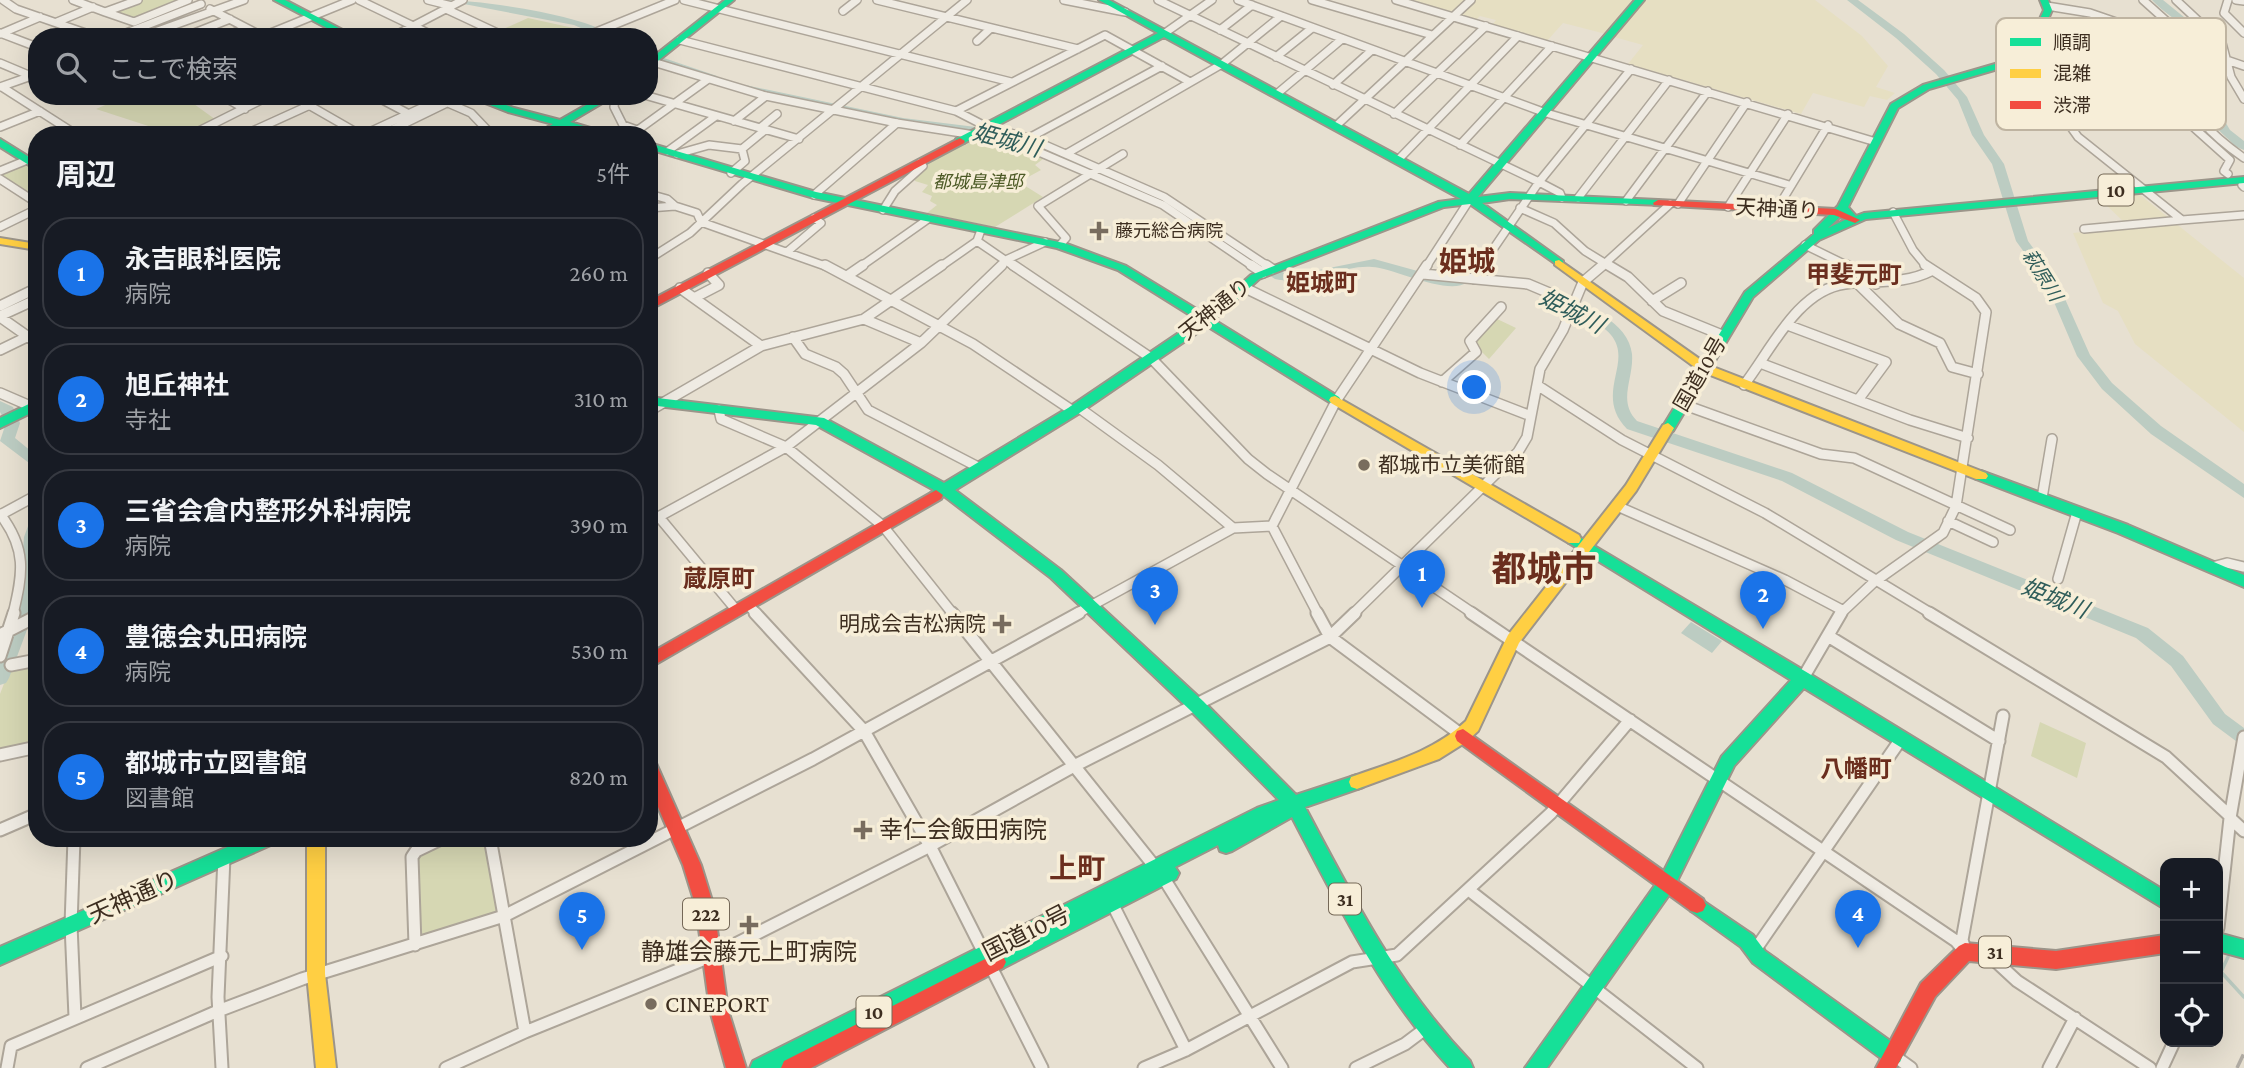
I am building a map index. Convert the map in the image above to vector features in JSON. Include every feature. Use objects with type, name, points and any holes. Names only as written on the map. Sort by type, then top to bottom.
[{"type":"main road","points":[[278,0],[334,28]]},
{"type":"main road","points":[[1103,0],[1470,199],[1703,368],[2042,498],[2244,582]]},
{"type":"main road","points":[[1470,199],[1640,0]]},
{"type":"main road","points":[[658,58],[724,4]]},
{"type":"main road","points":[[658,301],[1165,33]]},
{"type":"main road","points":[[1810,242],[1838,210],[1894,106],[1914,92],[1996,67]]},
{"type":"main road","points":[[502,105],[574,126]]},
{"type":"main road","points":[[556,126],[594,105]]},
{"type":"main road","points":[[0,142],[28,158]]},
{"type":"main road","points":[[658,149],[749,178],[928,219],[979,235],[1053,244],[1122,268],[1336,401],[1586,546],[2160,898]]},
{"type":"main road","name":"国道10号","points":[[760,1068],[989,959],[1159,873],[1270,823],[1295,805],[1414,763],[1463,736],[1472,726],[1513,639],[1654,454],[1722,335],[1749,295],[1810,242],[1855,220],[1885,213],[2141,188],[2243,184]]},
{"type":"main road","name":"天神通り","points":[[658,657],[945,490],[1075,409],[1208,320],[1241,286],[1267,272],[1417,212],[1470,199],[1524,202],[1562,198],[1838,210]]},
{"type":"main road","points":[[1838,210],[1859,209],[1885,213]]},
{"type":"main road","points":[[1838,210],[1855,220]]},
{"type":"main road","points":[[0,240],[28,245]]},
{"type":"main road","points":[[658,402],[820,421],[945,490],[1056,574],[1197,706],[1295,805]]},
{"type":"main road","points":[[3,422],[28,410]]},
{"type":"main road","points":[[1535,1068],[1667,883],[1728,761],[1803,678]]},
{"type":"main road","points":[[1463,736],[1747,941],[1759,957],[1890,1062]]},
{"type":"main road","name":"222","points":[[658,787],[705,908],[719,1010],[736,1068]]},
{"type":"main road","name":"31","points":[[1295,805],[1400,998],[1424,1029],[1463,1068]]},
{"type":"main road","name":"天神通り","points":[[0,956],[224,857],[236,847]]},
{"type":"main road","points":[[316,847],[316,974],[326,1068]]},
{"type":"main road","name":"国道10号","points":[[791,1068],[989,959],[1113,905],[1159,873]]},
{"type":"main road","points":[[2223,943],[2244,949]]},
{"type":"main road","name":"31","points":[[1890,1062],[1927,991],[1948,964],[1965,952],[1984,951],[2056,960],[2160,945]]},
{"type":"street","points":[[2,0],[73,28]]},
{"type":"street","points":[[73,0],[134,22],[188,0]]},
{"type":"street","points":[[105,12],[138,0]]},
{"type":"street","points":[[194,0],[246,28]]},
{"type":"street","points":[[166,28],[244,0]]},
{"type":"street","points":[[285,28],[352,0]]},
{"type":"street","points":[[359,0],[417,28]]},
{"type":"street","points":[[428,0],[454,5],[491,28]]},
{"type":"street","points":[[612,28],[675,0]]},
{"type":"street","points":[[612,28],[685,0],[724,4],[901,55],[1011,82]]},
{"type":"street","points":[[843,11],[857,0]]},
{"type":"street","points":[[877,0],[1078,49]]},
{"type":"street","points":[[658,253],[680,240],[749,178],[967,0]]},
{"type":"street","points":[[1064,0],[1125,12]]},
{"type":"street","points":[[1165,33],[1212,0]]},
{"type":"street","points":[[1238,0],[1543,113],[1790,185]]},
{"type":"street","points":[[1312,0],[1432,35]]},
{"type":"street","points":[[1396,0],[1828,125],[1876,142]]},
{"type":"street","points":[[1337,125],[1471,0]]},
{"type":"street","points":[[2143,0],[2164,18]]},
{"type":"street","points":[[2176,0],[2197,18]]},
{"type":"street","points":[[2228,0],[2224,13],[2244,33]]},
{"type":"street","points":[[2236,0],[2244,1]]},
{"type":"street","points":[[1162,1],[1539,182],[1560,193],[1562,198]]},
{"type":"street","points":[[2046,3],[2104,18]]},
{"type":"street","points":[[139,28],[201,4]]},
{"type":"street","points":[[409,28],[454,5]]},
{"type":"street","points":[[1220,30],[1252,5]]},
{"type":"street","points":[[57,22],[93,7]]},
{"type":"street","points":[[1066,154],[1222,64],[1281,16]]},
{"type":"street","points":[[0,33],[40,17]]},
{"type":"street","points":[[207,28],[230,19]]},
{"type":"street","points":[[1394,114],[1486,26]]},
{"type":"street","points":[[1276,57],[1312,27]]},
{"type":"street","points":[[977,40],[991,28]]},
{"type":"street","points":[[0,33],[28,44]]},
{"type":"street","points":[[956,111],[1105,36],[1191,82]]},
{"type":"street","points":[[1399,159],[1518,36]]},
{"type":"street","points":[[1278,93],[1342,39]]},
{"type":"street","points":[[680,40],[956,111],[981,130],[1095,171]]},
{"type":"street","points":[[1460,145],[1552,46]]},
{"type":"street","points":[[1333,85],[1373,50]]},
{"type":"street","points":[[2226,61],[2244,66]]},
{"type":"street","points":[[658,62],[707,80],[766,96],[838,107],[897,124],[981,130],[1028,138],[1066,154],[1163,205],[1267,272]]},
{"type":"street","points":[[0,63],[28,73]]},
{"type":"street","points":[[2226,64],[2237,91],[2244,99]]},
{"type":"street","points":[[1028,138],[1162,66]]},
{"type":"street","points":[[1473,279],[1507,225],[1539,182],[1631,69]]},
{"type":"street","points":[[1,87],[28,77]]},
{"type":"street","points":[[1578,198],[1669,79]]},
{"type":"street","points":[[642,126],[707,80]]},
{"type":"street","points":[[1,87],[28,104]]},
{"type":"street","points":[[1626,201],[1708,91]]},
{"type":"street","points":[[734,121],[766,96]]},
{"type":"street","points":[[658,99],[799,139]]},
{"type":"street","points":[[446,1068],[525,1032],[710,957],[930,846],[1076,765],[1330,637],[1518,452],[1527,437],[1540,369],[1583,282],[1674,204],[1747,102]]},
{"type":"street","points":[[30,105],[63,126]]},
{"type":"street","points":[[238,105],[244,108]]},
{"type":"street","points":[[209,126],[250,105]]},
{"type":"street","points":[[264,126],[310,105],[346,126]]},
{"type":"street","points":[[392,105],[409,114]]},
{"type":"street","points":[[382,126],[433,105]]},
{"type":"street","points":[[398,126],[438,105]]},
{"type":"street","points":[[456,105],[471,113],[483,126]]},
{"type":"street","points":[[614,105],[625,126]]},
{"type":"street","points":[[0,127],[40,111]]},
{"type":"street","points":[[673,153],[712,146],[741,149],[777,114]]},
{"type":"street","points":[[1728,206],[1788,114]]},
{"type":"street","points":[[673,153],[716,116]]},
{"type":"street","points":[[814,195],[897,124]]},
{"type":"street","points":[[1777,209],[1828,125]]},
{"type":"street","points":[[2072,130],[2182,220]]},
{"type":"street","points":[[2197,130],[2230,160],[2224,171],[2228,174]]},
{"type":"street","points":[[2208,130],[2244,158]]},
{"type":"street","points":[[731,173],[745,161],[741,149]]},
{"type":"street","points":[[658,518],[786,447],[921,343],[1008,260],[1066,238],[1038,206],[1123,154]]},
{"type":"street","points":[[0,172],[28,163]]},
{"type":"street","points":[[883,210],[895,191],[923,166],[920,163]]},
{"type":"street","points":[[0,179],[28,196]]},
{"type":"street","points":[[658,196],[667,199],[675,206]]},
{"type":"street","points":[[1272,526],[1293,491],[1336,401],[1421,278],[1470,199]]},
{"type":"street","points":[[1524,202],[1554,223],[1585,251],[1628,277],[1663,311],[1722,335]]},
{"type":"street","points":[[658,207],[675,206],[697,213],[701,222],[821,262],[938,324],[1075,409],[1158,465],[1233,528]]},
{"type":"street","points":[[0,227],[28,213]]},
{"type":"street","points":[[1803,678],[1842,611],[1874,582],[1928,546],[1942,533],[1956,506],[1968,438],[1986,318],[1984,307],[1931,271],[1885,213]]},
{"type":"street","points":[[2084,229],[2244,215]]},
{"type":"street","points":[[787,252],[821,223],[814,218]]},
{"type":"street","points":[[847,276],[928,219]]},
{"type":"street","points":[[658,401],[761,346],[864,320],[979,235],[1008,260],[1152,358],[1248,459],[1719,783],[1956,941],[1965,952]]},
{"type":"street","points":[[1810,242],[1869,276],[1876,284]]},
{"type":"street","points":[[1744,384],[1818,292],[1858,284],[1901,282],[1931,271]]},
{"type":"street","points":[[694,298],[719,285],[708,273]]},
{"type":"street","points":[[1421,278],[1528,284],[1572,306]]},
{"type":"street","points":[[1652,301],[1681,283]]},
{"type":"street","points":[[1858,284],[1899,324],[1940,343],[1952,367],[1978,373]]},
{"type":"street","points":[[1241,286],[1372,351],[1496,405],[1531,416]]},
{"type":"street","points":[[680,288],[761,346]]},
{"type":"street","points":[[0,306],[28,292]]},
{"type":"street","points":[[0,350],[27,336],[0,317],[28,303]]},
{"type":"street","points":[[1442,382],[1476,352],[1470,341],[1501,307]]},
{"type":"street","points":[[864,320],[921,343]]},
{"type":"street","points":[[1790,326],[1886,362],[1858,400]]},
{"type":"street","points":[[793,337],[805,354],[836,367],[844,374],[869,410],[980,468]]},
{"type":"street","points":[[1760,363],[1968,438]]},
{"type":"street","points":[[1537,385],[1622,440],[1765,513],[1874,582],[2166,757],[2244,831]]},
{"type":"street","points":[[0,393],[28,406]]},
{"type":"street","points":[[1682,404],[1821,454],[1854,458],[2010,530]]},
{"type":"street","points":[[719,410],[722,419],[786,447],[883,526],[1076,765],[1159,873],[1282,1068]]},
{"type":"street","points":[[2042,498],[2052,439]]},
{"type":"street","points":[[0,656],[11,629],[20,578],[19,543],[0,514],[28,500]]},
{"type":"street","points":[[1617,506],[1785,580],[1842,611]]},
{"type":"street","points":[[2058,579],[2077,512]]},
{"type":"street","points":[[1948,522],[1993,542]]},
{"type":"street","points":[[658,524],[864,731],[930,846],[1042,1068]]},
{"type":"street","points":[[658,839],[994,662],[1090,605],[1233,528],[1272,526]]},
{"type":"street","points":[[1272,526],[1330,637],[1463,736]]},
{"type":"street","points":[[2212,567],[2227,563],[2244,567]]},
{"type":"street","points":[[0,635],[28,620]]},
{"type":"street","points":[[1828,636],[1999,741]]},
{"type":"street","points":[[11,665],[28,662]]},
{"type":"street","points":[[1965,952],[1962,940],[2003,716]]},
{"type":"street","points":[[1144,1068],[1186,1050],[1352,962],[1397,955],[1470,891],[1559,804],[1630,720]]},
{"type":"street","points":[[1755,950],[1900,738]]},
{"type":"street","points":[[2219,921],[2230,817],[2243,740]]},
{"type":"street","points":[[0,755],[28,748]]},
{"type":"street","points":[[0,830],[28,818]]},
{"type":"street","points":[[74,847],[71,925],[75,1017]]},
{"type":"street","points":[[415,945],[412,857],[416,851],[424,847]]},
{"type":"street","points":[[492,847],[525,1032]]},
{"type":"street","points":[[87,1068],[218,1010],[316,974],[504,916],[642,847]]},
{"type":"street","points":[[222,1068],[218,1010],[224,857]]},
{"type":"street","points":[[1470,891],[1697,1068]]},
{"type":"street","points":[[1113,905],[1186,1050]]},
{"type":"street","points":[[1984,951],[2017,981],[2150,1068]]},
{"type":"street","points":[[7,1068],[11,1046],[222,956]]},
{"type":"street","points":[[2049,1068],[2075,1018]]},
{"type":"street","points":[[1356,1068],[1405,1044],[1424,1029]]},
{"type":"street","points":[[2162,1068],[2172,1047]]},
{"type":"street","points":[[1890,1062],[1911,1068]]},
{"type":"shaded area","points":[[1407,0],[1636,0],[1606,34],[1563,23],[1547,41],[1493,24],[1496,20],[1480,16],[1476,20]]},
{"type":"shaded area","points":[[1645,0],[1815,0],[1862,36],[1888,66],[1876,87],[1895,93],[1887,100],[1870,96],[1864,107],[1813,93],[1801,114],[1628,64],[1643,45],[1614,37]]},
{"type":"shaded area","points":[[2139,194],[2244,278],[2244,432],[2135,344],[2118,311],[2103,303],[2073,233],[2129,227],[2099,198]]},
{"type":"shaded area","points":[[1691,622],[1722,641],[1712,653],[1681,633]]},
{"type":"green space","points":[[141,0],[186,0],[136,20],[111,11]]},
{"type":"green space","points":[[528,18],[573,28],[506,28]]},
{"type":"green space","points":[[105,105],[195,105],[216,120],[204,126],[148,126],[96,109]]},
{"type":"green space","name":"都城島津邸","points":[[979,136],[996,137],[1047,156],[1035,165],[1041,170],[1019,182],[1043,197],[995,227],[927,213],[937,205],[930,201],[932,196],[922,192],[928,185],[915,181],[915,175],[934,159]]},
{"type":"green space","points":[[24,164],[28,166],[28,195],[0,176],[0,173]]},
{"type":"green space","points":[[1493,317],[1516,328],[1489,359],[1474,344],[1475,338]]},
{"type":"green space","points":[[28,664],[28,745],[0,753],[0,694],[10,668]]},
{"type":"green space","points":[[2040,722],[2086,743],[2077,778],[2031,756]]},
{"type":"green space","points":[[433,847],[486,847],[497,908],[494,915],[422,937],[416,858]]},
{"type":"waterway","name":"姫城川","points":[[448,0],[576,22],[590,28]]},
{"type":"waterway","name":"萩原川","points":[[1852,0],[1900,36],[1940,72],[1963,99],[1978,135],[1998,164],[2022,241],[2051,281],[2084,356],[2107,386],[2156,430],[2244,492]]},
{"type":"waterway","points":[[2157,0],[2178,18]]},
{"type":"waterway","name":"姫城川","points":[[658,59],[713,78]]},
{"type":"waterway","name":"姫城川","points":[[745,88],[903,121],[1004,133],[1112,178]]},
{"type":"waterway","points":[[2224,130],[2244,147]]},
{"type":"waterway","name":"姫城川","points":[[1139,189],[1164,201],[1280,276],[1294,279],[1374,263],[1432,279],[1461,282]]},
{"type":"waterway","name":"姫城川","points":[[1558,300],[1602,322],[1615,331],[1623,342],[1625,354],[1619,405],[1623,416],[1632,425],[1787,477],[1902,536],[2142,633],[2177,661],[2219,719],[2244,739]]},
{"type":"waterway","points":[[0,406],[8,410],[13,423],[7,440],[28,457]]},
{"type":"waterway","points":[[0,678],[26,611],[28,586]]},
{"type":"waterway","points":[[2228,957],[2221,972],[2244,997]]},
{"type":"railway","points":[[2237,1068],[2244,1053]]},
{"type":"traffic: fast","points":[[278,0],[334,28]]},
{"type":"traffic: fast","points":[[658,58],[730,0]]},
{"type":"traffic: fast","points":[[1103,0],[1470,199],[1559,263]]},
{"type":"traffic: fast","points":[[1470,199],[1640,0]]},
{"type":"traffic: fast","points":[[2044,0],[2048,10],[2045,18]]},
{"type":"traffic: fast","points":[[960,141],[1165,33]]},
{"type":"traffic: fast","points":[[1851,217],[1843,207],[1894,106],[1926,87],[1996,67]]},
{"type":"traffic: fast","points":[[497,105],[574,126]]},
{"type":"traffic: fast","points":[[556,126],[593,105]]},
{"type":"traffic: fast","points":[[0,142],[28,161]]},
{"type":"traffic: fast","points":[[658,149],[814,195],[1060,245],[1122,268],[1335,400]]},
{"type":"traffic: fast","points":[[1668,428],[1749,295],[1815,238],[1864,216],[2244,180]]},
{"type":"traffic: fast","points":[[936,495],[1073,411],[1207,320],[1255,277],[1442,204],[1510,196],[1658,203]]},
{"type":"traffic: fast","points":[[1818,232],[1843,207]]},
{"type":"traffic: fast","points":[[658,402],[819,421],[945,490],[1056,574],[1197,706],[1295,805]]},
{"type":"traffic: fast","points":[[0,424],[28,409]]},
{"type":"traffic: fast","points":[[1981,476],[2123,529],[2244,581]]},
{"type":"traffic: fast","points":[[1574,539],[2160,898]]},
{"type":"traffic: fast","points":[[1535,1068],[1667,883],[1728,761],[1803,678]]},
{"type":"traffic: fast","points":[[760,1068],[1263,813],[1357,782]]},
{"type":"traffic: fast","points":[[1295,805],[1389,976],[1411,1008],[1463,1068]]},
{"type":"traffic: fast","points":[[1226,845],[1287,811]]},
{"type":"traffic: fast","points":[[0,956],[247,847]]},
{"type":"traffic: fast","points":[[997,962],[1170,873]]},
{"type":"traffic: fast","points":[[1697,905],[1747,941],[1759,957],[1893,1055]]},
{"type":"traffic: fast","points":[[2223,943],[2244,949]]},
{"type":"traffic: slow","points":[[0,241],[28,246]]},
{"type":"traffic: slow","points":[[1559,263],[1704,368],[1981,476]]},
{"type":"traffic: slow","points":[[1335,400],[1574,539]]},
{"type":"traffic: slow","points":[[1357,782],[1434,754],[1461,737],[1472,726],[1513,639],[1631,488],[1668,428]]},
{"type":"traffic: slow","points":[[316,847],[316,974],[326,1068]]},
{"type":"traffic: jam","points":[[658,301],[960,141]]},
{"type":"traffic: jam","points":[[1658,203],[1836,212],[1855,220]]},
{"type":"traffic: jam","points":[[658,657],[936,495]]},
{"type":"traffic: jam","points":[[1463,736],[1697,905]]},
{"type":"traffic: jam","points":[[658,787],[692,865],[705,907],[719,1010],[736,1068]]},
{"type":"traffic: jam","points":[[1886,1068],[1928,990],[1965,952],[2056,960],[2160,945]]},
{"type":"traffic: jam","points":[[791,1068],[997,962]]},
{"type":"place","name":"藤元総合病院","points":[[1099,231]]},
{"type":"place","name":"都城市立美術館","points":[[1364,465]]},
{"type":"place","name":"永吉眼科医院","points":[[1422,608]]},
{"type":"place","name":"明成会吉松病院","points":[[1002,624]]},
{"type":"place","name":"三省会倉内整形外科病院","points":[[1155,625]]},
{"type":"place","name":"旭丘神社","points":[[1763,629]]},
{"type":"place","name":"幸仁会飯田病院","points":[[863,830]]},
{"type":"place","name":"静雄会藤元上町病院","points":[[749,925]]},
{"type":"place","name":"豊徳会丸田病院","points":[[1858,948]]},
{"type":"place","name":"都城市立図書館","points":[[582,950]]},
{"type":"place","name":"CINEPORT","points":[[651,1004]]},
{"type":"district","name":"姫城","points":[[1467,261]]},
{"type":"district","name":"甲斐元町","points":[[1854,275]]},
{"type":"district","name":"姫城町","points":[[1322,283]]},
{"type":"district","name":"都城市","points":[[1544,569]]},
{"type":"district","name":"蔵原町","points":[[719,579]]},
{"type":"district","name":"八幡町","points":[[1856,769]]},
{"type":"district","name":"上町","points":[[1077,868]]}]
